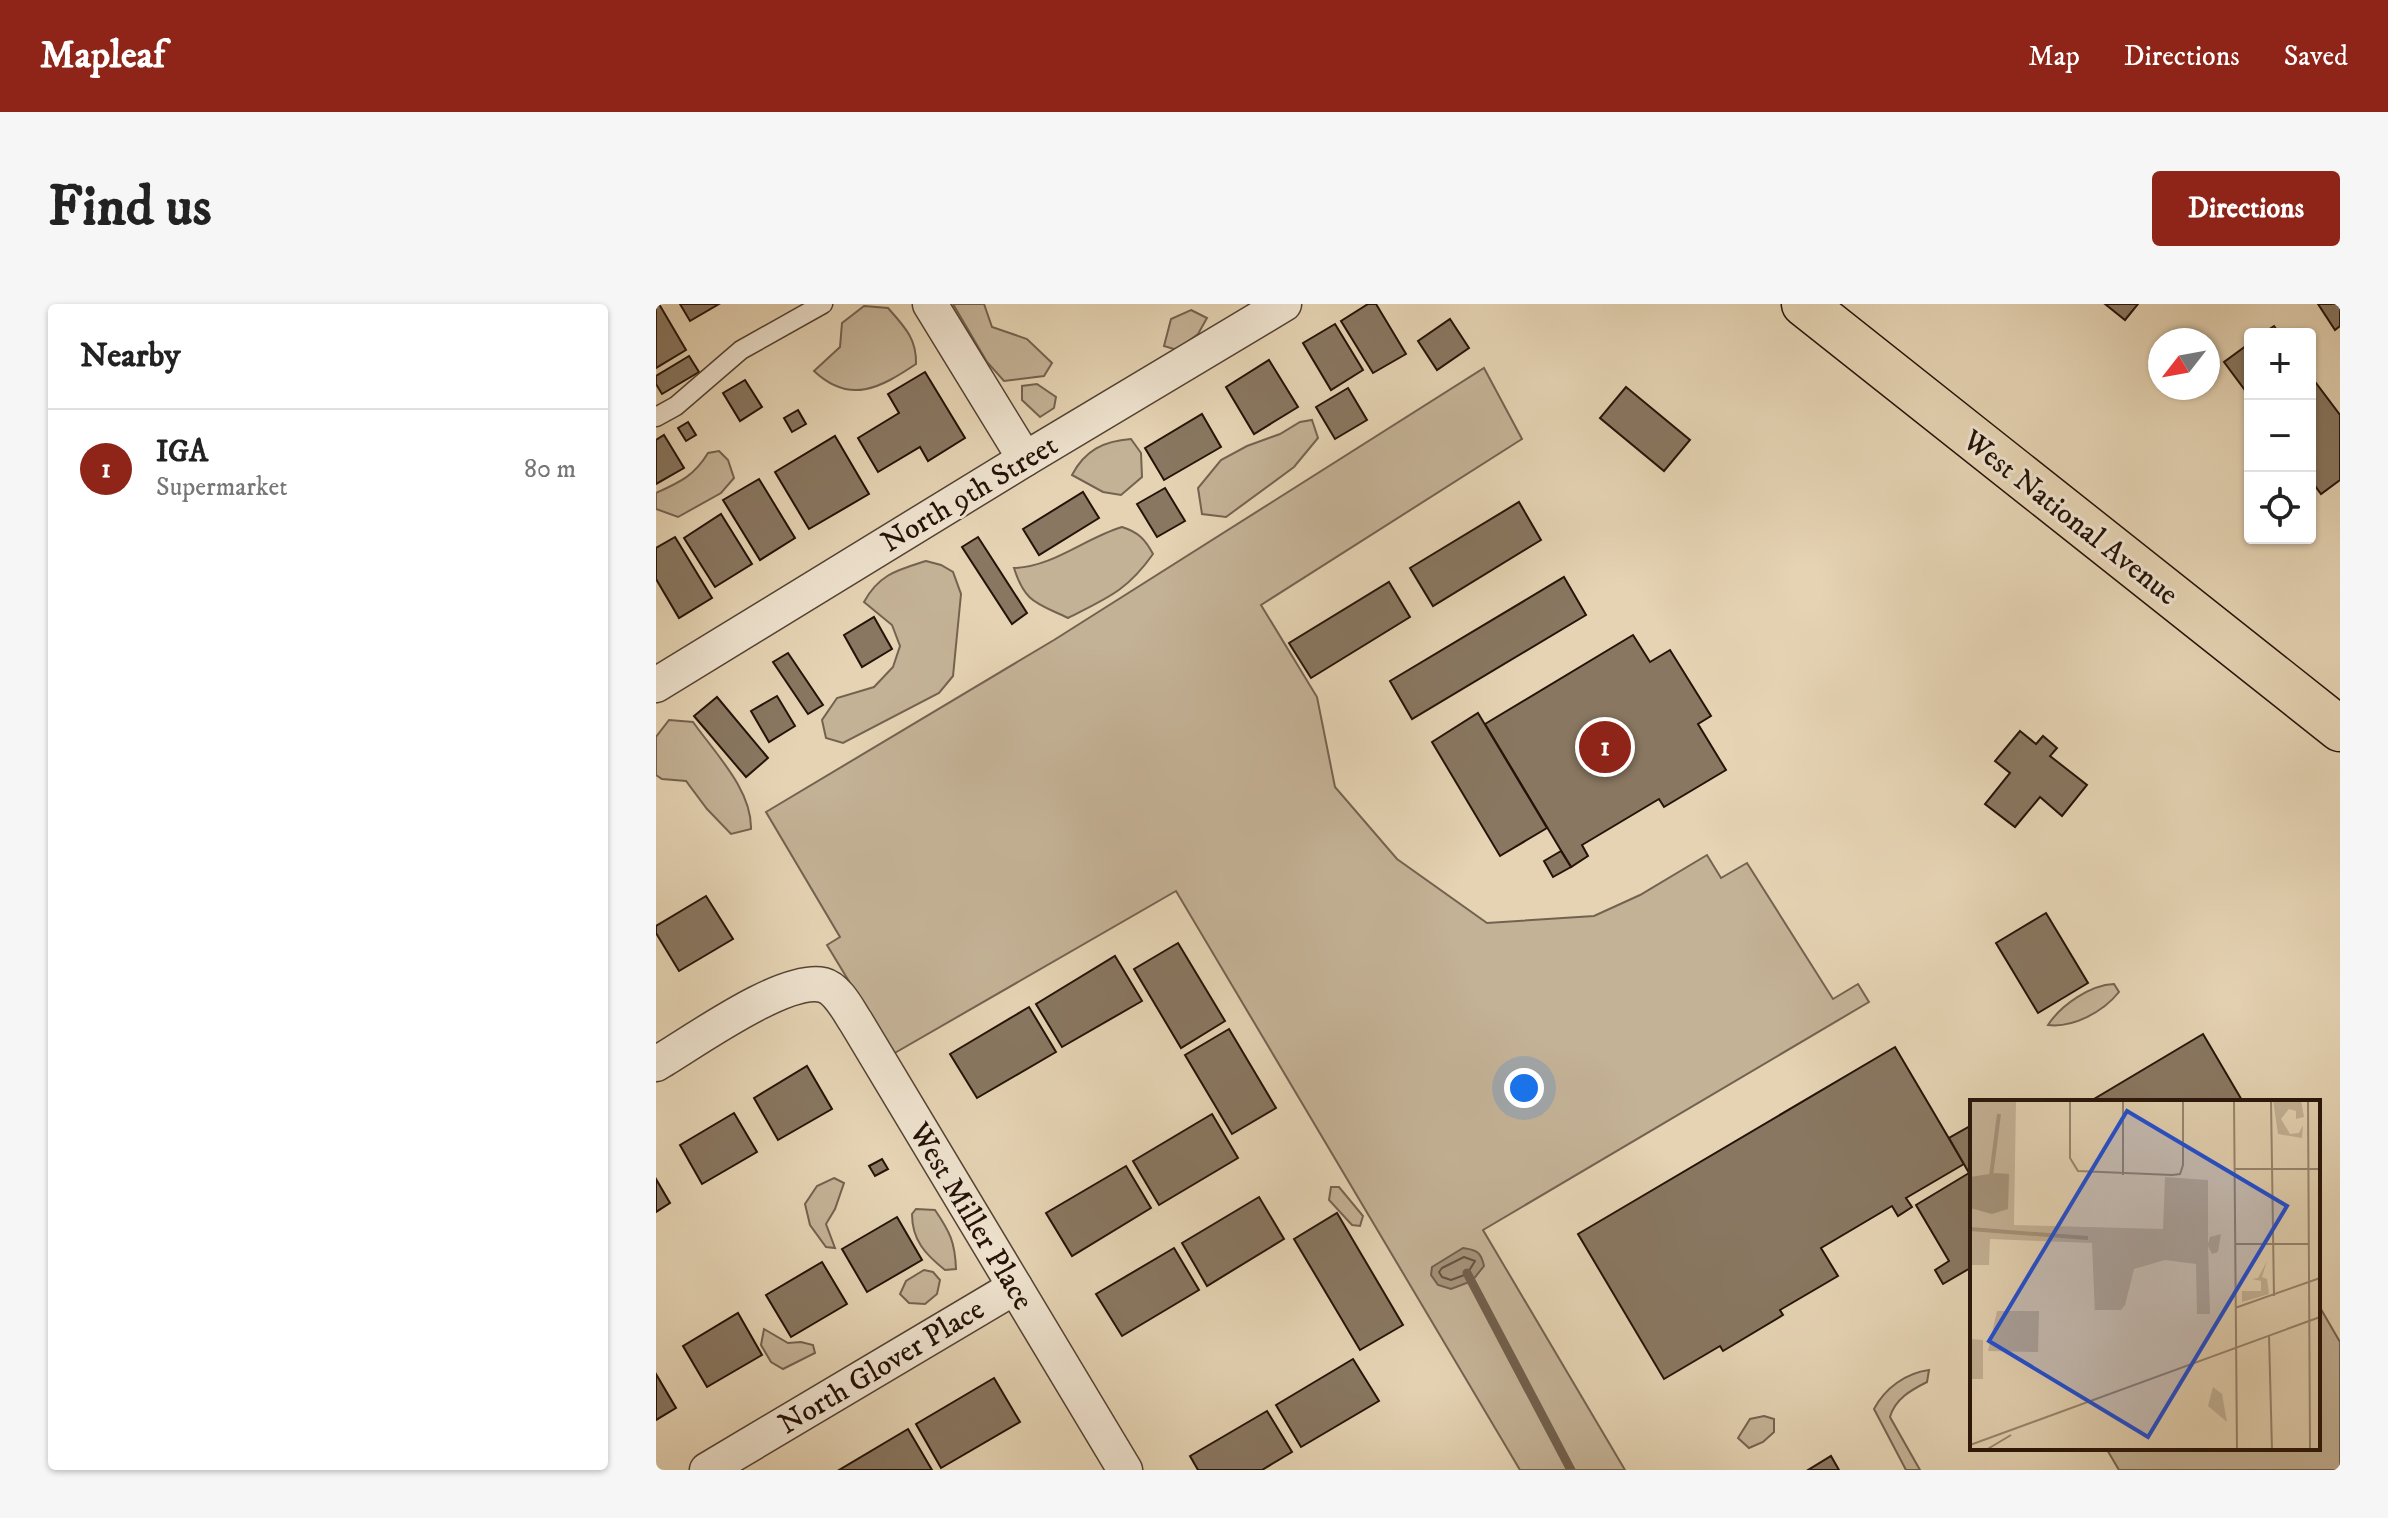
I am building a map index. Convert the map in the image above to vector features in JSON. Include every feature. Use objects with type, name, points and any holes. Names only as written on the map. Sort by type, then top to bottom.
[{"type":"main road","name":"West National Avenue","points":[[1804,304],[2340,729]]},
{"type":"street","points":[[930,304],[1025,459]]},
{"type":"street","name":"North 9th Street","points":[[656,685],[1284,304]]},
{"type":"street","name":"West Miller Place","points":[[656,1064],[771,996],[804,984],[827,986],[843,1001],[1125,1470]]},
{"type":"street","name":"North Glover Place","points":[[707,1470],[1015,1287]]},
{"type":"lane","points":[[656,417],[676,406],[741,350],[823,304]]},
{"type":"shaded area","points":[[953,304],[984,304],[992,327],[1027,339],[1052,363],[1044,376],[1004,381],[987,362]]},
{"type":"shaded area","points":[[864,306],[888,308],[912,340],[916,364],[877,386],[853,390],[840,388],[814,371],[840,347],[842,323]]},
{"type":"shaded area","points":[[1191,310],[1207,318],[1198,334],[1177,350],[1164,346],[1171,319]]},
{"type":"shaded area","points":[[1484,368],[1522,439],[1261,605],[1317,697],[1335,787],[1397,859],[1487,923],[1594,916],[1640,895],[1707,855],[1721,878],[1747,863],[1833,999],[1858,984],[1869,1002],[1483,1230],[1625,1470],[1520,1470],[1176,891],[893,1054],[827,945],[840,937],[766,812],[1054,640]]},
{"type":"shaded area","points":[[1037,384],[1056,397],[1054,408],[1040,417],[1022,400],[1022,386]]},
{"type":"shaded area","points":[[1312,420],[1318,438],[1294,467],[1226,517],[1202,514],[1198,488],[1221,460],[1300,422]]},
{"type":"shaded area","points":[[1131,439],[1141,453],[1142,477],[1121,495],[1103,492],[1072,475],[1083,459],[1096,448]]},
{"type":"shaded area","points":[[719,451],[728,460],[734,478],[721,493],[678,517],[656,509],[656,493],[686,478],[708,453]]},
{"type":"shaded area","points":[[1122,527],[1140,537],[1153,554],[1125,585],[1068,618],[1040,605],[1028,595],[1018,580],[1014,568],[1042,563]]},
{"type":"shaded area","points":[[926,561],[953,572],[961,594],[953,676],[939,693],[843,743],[826,738],[822,720],[837,698],[874,687],[893,667],[900,646],[892,625],[864,602],[883,579]]},
{"type":"shaded area","points":[[669,720],[693,722],[721,759],[745,800],[751,829],[731,834],[686,781],[662,779],[656,775],[656,737]]},
{"type":"shaded area","points":[[2114,984],[2119,992],[2096,1012],[2067,1024],[2048,1025],[2060,1010],[2077,997],[2095,988]]},
{"type":"shaded area","points":[[834,1178],[844,1183],[826,1224],[835,1248],[826,1247],[810,1225],[805,1204],[817,1186]]},
{"type":"shaded area","points":[[1331,1187],[1339,1187],[1363,1216],[1360,1226],[1352,1225],[1329,1200]]},
{"type":"shaded area","points":[[916,1209],[935,1210],[953,1244],[956,1269],[945,1270],[921,1246],[914,1231],[912,1214]]},
{"type":"shaded area","points":[[924,1270],[933,1272],[940,1280],[937,1294],[925,1304],[909,1303],[900,1294],[906,1281]]},
{"type":"shaded area","points":[[2320,1307],[2340,1342],[2340,1470],[2119,1470],[2107,1450],[2320,1450]]},
{"type":"shaded area","points":[[764,1329],[788,1343],[813,1345],[815,1353],[783,1369],[771,1362],[761,1345]]},
{"type":"shaded area","points":[[1929,1370],[1927,1382],[1900,1400],[1890,1417],[1920,1470],[1906,1470],[1874,1409],[1884,1394],[1897,1383],[1912,1374]]},
{"type":"shaded area","points":[[1764,1416],[1774,1419],[1774,1432],[1763,1442],[1749,1448],[1738,1438],[1750,1419]]},
{"type":"water","points":[[1463,1248],[1478,1252],[1484,1266],[1472,1281],[1451,1289],[1438,1285],[1431,1275],[1432,1267]]},
{"type":"building","points":[[656,304],[659,304],[686,350],[656,368]]},
{"type":"building","points":[[680,304],[719,304],[690,321]]},
{"type":"building","points":[[1368,304],[1376,304],[1406,354],[1373,373],[1341,321]]},
{"type":"building","points":[[2105,304],[2138,304],[2125,320]]},
{"type":"building","points":[[2318,304],[2340,304],[2340,326],[2335,330]]},
{"type":"building","points":[[1450,319],[1469,348],[1437,370],[1418,341]]},
{"type":"building","points":[[1335,324],[1363,370],[1331,390],[1303,343]]},
{"type":"building","points":[[2244,347],[2244,389],[2224,362]]},
{"type":"building","points":[[689,356],[699,372],[662,394],[656,384],[656,376]]},
{"type":"building","points":[[1269,360],[1298,407],[1254,434],[1226,387]]},
{"type":"building","points":[[925,372],[965,438],[928,461],[920,447],[878,472],[858,438],[899,413],[888,394]]},
{"type":"building","points":[[745,380],[762,407],[740,421],[723,393]]},
{"type":"building","points":[[2316,383],[2340,415],[2340,480],[2321,494],[2316,487]]},
{"type":"building","points":[[1626,387],[1690,440],[1664,471],[1600,418]]},
{"type":"building","points":[[1348,388],[1367,420],[1335,439],[1316,407]]},
{"type":"building","points":[[798,410],[806,424],[792,432],[784,418]]},
{"type":"building","points":[[1202,414],[1221,447],[1164,480],[1145,448]]},
{"type":"building","points":[[688,422],[696,435],[686,441],[678,428]]},
{"type":"building","points":[[664,435],[684,468],[656,484],[656,440]]},
{"type":"building","points":[[835,436],[869,494],[809,529],[775,472]]},
{"type":"building","points":[[759,479],[795,538],[760,560],[723,500]]},
{"type":"building","points":[[1165,488],[1185,521],[1157,537],[1137,504]]},
{"type":"building","points":[[1083,492],[1099,518],[1039,555],[1023,529]]},
{"type":"building","points":[[1519,502],[1541,540],[1433,606],[1410,568]]},
{"type":"building","points":[[721,514],[752,564],[715,587],[684,538]]},
{"type":"building","points":[[675,537],[712,598],[679,618],[656,579],[656,548]]},
{"type":"building","points":[[978,537],[1027,613],[1012,624],[962,547]]},
{"type":"building","points":[[1564,577],[1586,615],[1412,719],[1390,681]]},
{"type":"building","points":[[1389,582],[1410,617],[1311,678],[1289,643]]},
{"type":"building","points":[[874,617],[892,649],[862,667],[844,635]]},
{"type":"building","points":[[1633,635],[1650,662],[1670,650],[1711,716],[1698,724],[1726,770],[1664,807],[1659,799],[1582,845],[1588,856],[1571,867],[1485,724]]},
{"type":"building","points":[[788,653],[823,705],[808,714],[773,662]]},
{"type":"building","points":[[777,696],[795,726],[769,742],[751,711]]},
{"type":"building","points":[[717,697],[768,758],[746,777],[694,716]]},
{"type":"building","points":[[1478,713],[1547,828],[1500,856],[1432,742]]},
{"type":"building","points":[[2020,731],[2036,744],[2043,736],[2057,748],[2050,756],[2087,785],[2062,816],[2040,797],[2015,827],[1985,804],[2010,773],[1995,761]]},
{"type":"building","points":[[1561,851],[1571,867],[1553,877],[1544,861]]},
{"type":"building","points":[[706,896],[733,939],[679,971],[656,933],[656,926]]},
{"type":"building","points":[[2046,913],[2088,983],[2038,1013],[1996,943]]},
{"type":"building","points":[[1178,943],[1225,1021],[1181,1048],[1134,969]]},
{"type":"building","points":[[1115,956],[1142,1001],[1062,1047],[1036,1004]]},
{"type":"building","points":[[1029,1007],[1056,1052],[977,1098],[950,1054]]},
{"type":"building","points":[[1229,1029],[1276,1108],[1232,1134],[1185,1055]]},
{"type":"building","points":[[2203,1034],[2242,1100],[2092,1100]]},
{"type":"building","points":[[1895,1047],[1964,1164],[1906,1198],[1912,1207],[1898,1216],[1892,1206],[1821,1248],[1838,1276],[1780,1310],[1783,1315],[1723,1351],[1720,1346],[1664,1379],[1578,1234]]},
{"type":"building","points":[[807,1066],[832,1109],[778,1140],[754,1098]]},
{"type":"building","points":[[734,1113],[757,1152],[702,1184],[680,1145]]},
{"type":"building","points":[[1212,1114],[1238,1158],[1159,1205],[1133,1161]]},
{"type":"building","points":[[1970,1126],[1970,1268],[1943,1284],[1935,1270],[1949,1261],[1916,1205],[1969,1173],[1949,1138]]},
{"type":"building","points":[[882,1159],[888,1169],[875,1176],[869,1166]]},
{"type":"building","points":[[1126,1166],[1151,1208],[1072,1256],[1046,1213]]},
{"type":"building","points":[[656,1179],[670,1203],[656,1212]]},
{"type":"building","points":[[1259,1197],[1284,1239],[1207,1286],[1182,1243]]},
{"type":"building","points":[[1337,1213],[1403,1325],[1360,1350],[1294,1239]]},
{"type":"building","points":[[897,1217],[922,1260],[867,1292],[842,1249]]},
{"type":"building","points":[[1174,1248],[1199,1290],[1122,1336],[1096,1294]]},
{"type":"building","points":[[822,1262],[847,1304],[791,1337],[766,1295]]},
{"type":"building","points":[[738,1313],[762,1355],[707,1387],[683,1346]]},
{"type":"building","points":[[1353,1359],[1379,1401],[1301,1447],[1276,1405]]},
{"type":"building","points":[[656,1374],[676,1408],[656,1420]]},
{"type":"building","points":[[994,1378],[1020,1422],[941,1468],[916,1424]]},
{"type":"building","points":[[1267,1411],[1292,1452],[1262,1470],[1198,1470],[1190,1456]]},
{"type":"building","points":[[908,1429],[932,1470],[839,1470]]},
{"type":"building","points":[[1831,1456],[1839,1470],[1808,1470]]},
{"type":"waterway","points":[[1467,1273],[1571,1470]]},
{"type":"place","name":"IGA","points":[[1605,747]]}]
